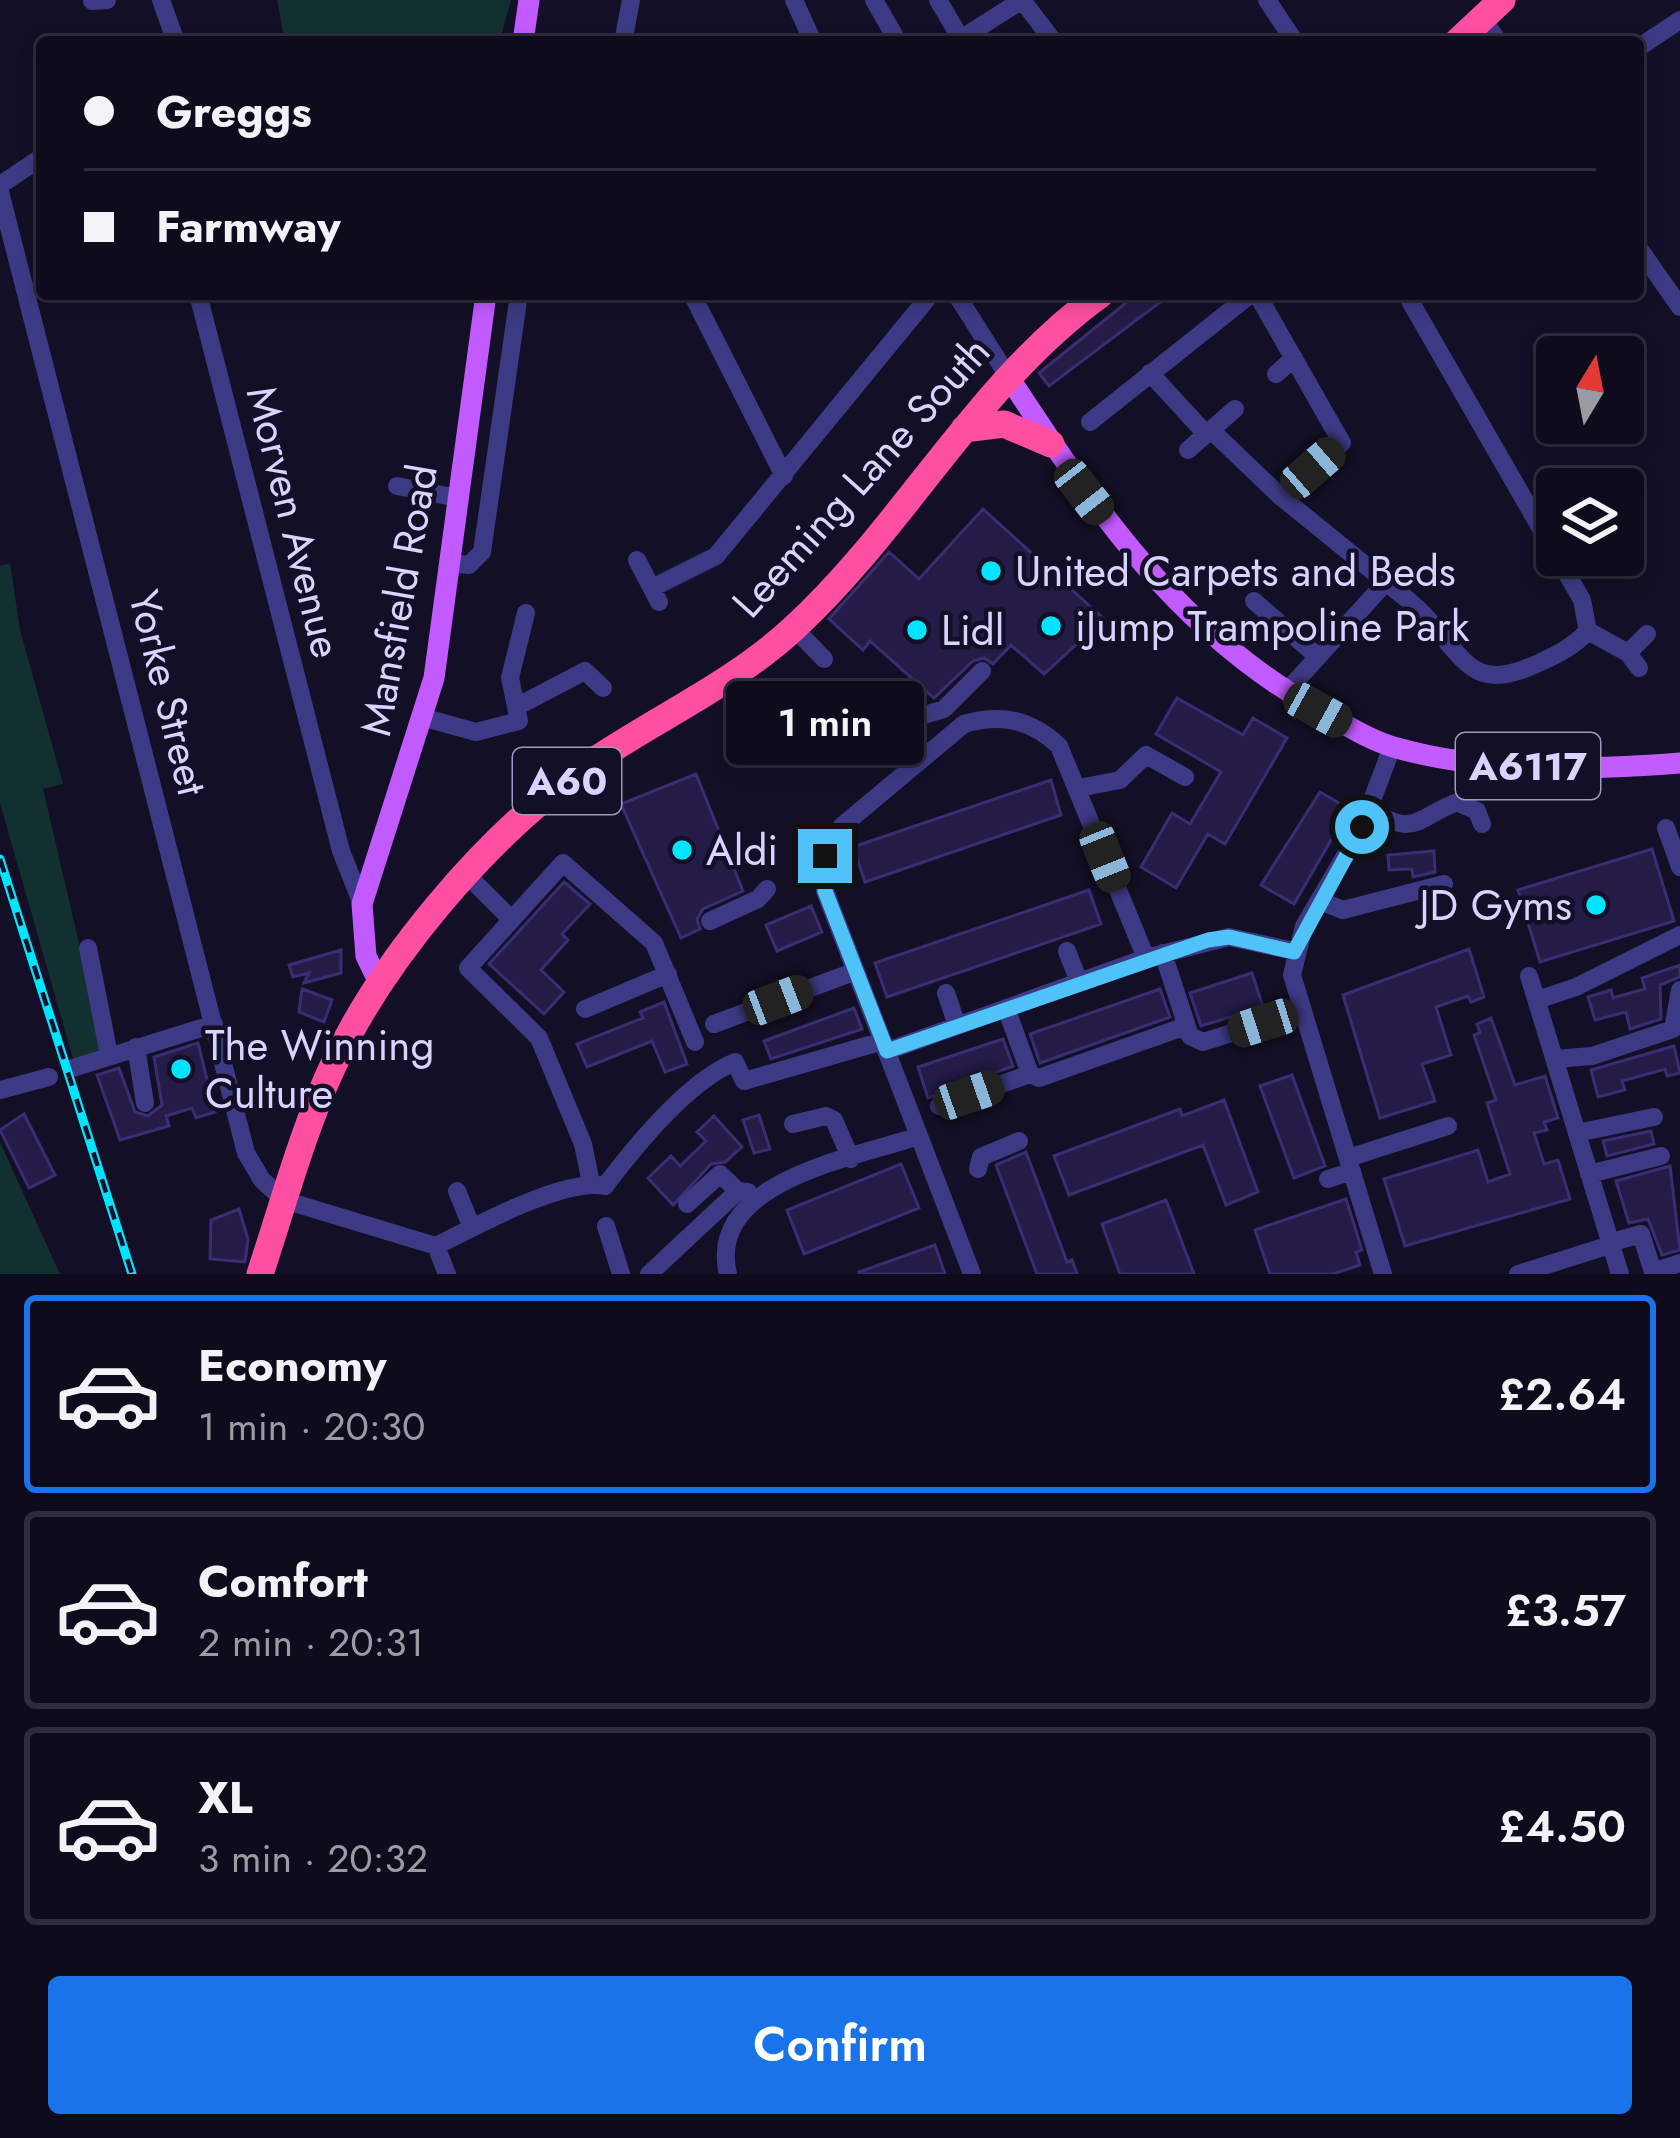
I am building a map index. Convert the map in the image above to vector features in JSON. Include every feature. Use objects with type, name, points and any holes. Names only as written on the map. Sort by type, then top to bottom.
[{"type":"highway","points":[[1468,36],[1495,21]]},
{"type":"highway","name":"Leeming Lane South","points":[[284,1200],[332,1069],[379,983],[468,876],[583,769],[699,701],[794,628],[1007,376],[1085,300]]},
{"type":"highway","points":[[964,429],[1004,424],[1051,444]]},
{"type":"highway","name":"A60","points":[[260,1274],[284,1200]]},
{"type":"main road","points":[[524,36],[529,0]]},
{"type":"main road","name":"Mansfield Road","points":[[379,983],[366,956],[362,904],[425,718],[485,300]]},
{"type":"main road","name":"A6117","points":[[1007,376],[1051,444],[1159,587],[1222,647],[1286,692],[1393,747],[1534,766],[1680,763]]},
{"type":"street","points":[[92,2],[107,0]]},
{"type":"street","points":[[161,0],[174,36]]},
{"type":"street","points":[[624,36],[631,0]]},
{"type":"street","points":[[794,0],[810,36]]},
{"type":"street","points":[[874,0],[895,36]]},
{"type":"street","points":[[938,0],[963,36]]},
{"type":"street","points":[[969,36],[1022,0],[1049,36]]},
{"type":"street","points":[[1267,0],[1290,36]]},
{"type":"street","points":[[1644,44],[1680,20]]},
{"type":"street","points":[[0,188],[36,161]]},
{"type":"street","name":"Yorke Street","points":[[0,188],[246,1153],[262,1180],[284,1200]]},
{"type":"street","points":[[1644,256],[1680,307]]},
{"type":"street","name":"Morven Avenue","points":[[200,300],[340,851],[362,904]]},
{"type":"street","points":[[449,563],[469,565],[482,552],[518,300]]},
{"type":"street","points":[[695,300],[784,476]]},
{"type":"street","points":[[638,560],[656,595],[716,556],[926,300]]},
{"type":"street","points":[[960,300],[1007,376]]},
{"type":"street","points":[[1090,422],[1246,300]]},
{"type":"street","points":[[1258,300],[1342,443],[1280,496]]},
{"type":"street","points":[[1409,300],[1582,600],[1588,632],[1633,660],[1646,634]]},
{"type":"street","points":[[483,321],[514,327]]},
{"type":"street","points":[[1276,374],[1294,358]]},
{"type":"street","points":[[1150,373],[1280,496],[1426,616],[1471,670],[1513,676],[1576,645],[1588,632]]},
{"type":"street","points":[[1188,450],[1235,409]]},
{"type":"street","points":[[397,486],[458,498]]},
{"type":"street","points":[[1286,692],[1386,582]]},
{"type":"street","points":[[1254,601],[1318,657]]},
{"type":"street","points":[[425,718],[476,732],[519,722],[510,678],[526,613]]},
{"type":"street","points":[[794,628],[824,658]]},
{"type":"street","points":[[516,707],[585,671],[603,688]]},
{"type":"street","points":[[918,717],[944,710],[982,671]]},
{"type":"street","points":[[972,1274],[825,891],[831,841],[842,826],[948,735],[986,718],[1029,723],[1059,746],[1190,1036],[1203,1042],[1263,1023]]},
{"type":"street","points":[[1383,1274],[1295,1000],[1294,952],[1370,809],[1393,747]]},
{"type":"street","points":[[1079,788],[1120,780],[1145,755],[1185,777]]},
{"type":"street","points":[[1370,809],[1400,826],[1414,826],[1457,802],[1477,812],[1482,824]]},
{"type":"street","points":[[1666,827],[1680,867]]},
{"type":"street","points":[[591,1183],[584,1144],[539,1037],[468,968],[563,863],[654,943],[695,1042]]},
{"type":"street","points":[[468,876],[511,919]]},
{"type":"street","points":[[1320,902],[1343,910],[1444,884]]},
{"type":"street","points":[[710,920],[758,899],[767,890]]},
{"type":"street","points":[[1538,1000],[1680,935]]},
{"type":"street","points":[[284,1200],[436,1246],[591,1183],[605,1186],[639,1142],[717,1070],[735,1062],[744,1082],[957,1025],[1154,956],[1229,937],[1294,952]]},
{"type":"street","points":[[88,948],[110,1055]]},
{"type":"street","points":[[1067,951],[1079,982]]},
{"type":"street","points":[[714,1024],[856,971]]},
{"type":"street","points":[[585,1009],[668,974]]},
{"type":"street","points":[[1529,976],[1620,1274]]},
{"type":"street","points":[[1555,1059],[1592,1056],[1673,1029],[1680,990]]},
{"type":"street","points":[[946,993],[957,1025]]},
{"type":"street","points":[[1006,1008],[1030,1074]]},
{"type":"street","points":[[73,1068],[214,1024]]},
{"type":"street","points":[[939,1106],[1030,1074],[1039,1078],[1186,1025]]},
{"type":"street","points":[[136,1047],[146,1103]]},
{"type":"street","points":[[9,1112],[0,1090],[49,1077]]},
{"type":"street","points":[[793,1124],[826,1116],[834,1120],[851,1159]]},
{"type":"street","points":[[1576,1133],[1654,1117]]},
{"type":"street","points":[[1328,1179],[1350,1164],[1448,1126]]},
{"type":"street","points":[[649,1274],[741,1200],[919,1136]]},
{"type":"street","points":[[978,1169],[981,1157],[1018,1141]]},
{"type":"street","points":[[1589,1174],[1661,1156]]},
{"type":"street","points":[[687,1204],[720,1174],[741,1200]]},
{"type":"street","points":[[457,1191],[472,1228]]},
{"type":"street","points":[[728,1274],[723,1253],[741,1200]]},
{"type":"street","points":[[606,1226],[621,1274]]},
{"type":"street","points":[[1525,1273],[1642,1234],[1654,1271],[1680,1263]]},
{"type":"street","points":[[436,1246],[447,1274]]},
{"type":"green space","points":[[277,0],[511,0],[501,36],[284,36]]},
{"type":"green space","points":[[10,563],[20,630],[63,784],[43,789],[104,1050],[73,1059],[0,803],[0,566]]},
{"type":"green space","points":[[0,1142],[60,1274],[0,1274]]},
{"type":"building","points":[[1130,300],[1163,300],[1049,386],[1039,373]]},
{"type":"building","points":[[983,509],[1104,619],[1044,674],[1011,645],[993,664],[984,658],[973,661],[934,698],[870,641],[863,650],[829,619],[889,552],[919,579]]},
{"type":"building","points":[[1177,698],[1243,735],[1253,718],[1287,738],[1225,844],[1208,834],[1176,888],[1141,867],[1172,813],[1190,824],[1221,772],[1156,734]]},
{"type":"building","name":"Aldi","points":[[696,774],[743,891],[703,909],[697,919],[700,929],[681,938],[621,804]]},
{"type":"building","points":[[1051,780],[1061,815],[865,882],[853,847]]},
{"type":"building","points":[[1320,792],[1349,809],[1294,904],[1261,885]]},
{"type":"building","name":"JD Gyms","points":[[1652,849],[1674,921],[1540,962],[1518,890]]},
{"type":"building","points":[[1434,851],[1435,872],[1413,877],[1412,869],[1389,870],[1388,855]]},
{"type":"building","points":[[564,882],[590,904],[562,934],[568,940],[541,970],[564,992],[544,1014],[489,964]]},
{"type":"building","points":[[1089,890],[1101,924],[887,997],[875,963]]},
{"type":"building","points":[[811,906],[822,932],[777,951],[766,925]]},
{"type":"building","points":[[1469,949],[1484,997],[1471,1002],[1468,996],[1436,1007],[1451,1055],[1422,1064],[1435,1101],[1380,1118],[1343,995]]},
{"type":"building","points":[[341,950],[341,973],[304,983],[309,973],[293,977],[289,965]]},
{"type":"building","points":[[1680,965],[1680,977],[1660,985],[1661,1019],[1630,1029],[1626,1012],[1595,1020],[1588,997],[1611,990],[1613,998],[1645,989],[1642,978]]},
{"type":"building","points":[[1252,973],[1263,1007],[1201,1026],[1190,993]]},
{"type":"building","points":[[302,989],[332,1000],[324,1022],[299,1012]]},
{"type":"building","points":[[1160,989],[1170,1017],[1040,1063],[1030,1034]]},
{"type":"building","points":[[664,1002],[687,1064],[665,1072],[652,1041],[587,1067],[577,1044],[643,1018],[640,1012]]},
{"type":"building","points":[[854,1008],[862,1029],[771,1059],[764,1041]]},
{"type":"building","points":[[1491,1018],[1515,1085],[1545,1076],[1558,1118],[1544,1122],[1547,1130],[1534,1133],[1544,1164],[1558,1160],[1570,1199],[1405,1246],[1384,1179],[1478,1150],[1488,1182],[1510,1174],[1487,1103],[1496,1100],[1474,1035],[1480,1033],[1477,1024]]},
{"type":"building","points":[[1003,1039],[1013,1066],[928,1098],[918,1067]]},
{"type":"building","points":[[198,1043],[215,1112],[196,1118],[192,1108],[166,1116],[169,1126],[120,1140],[97,1075],[119,1068],[135,1112],[148,1116],[162,1105],[154,1057]]},
{"type":"building","points":[[1674,1046],[1680,1073],[1667,1076],[1665,1069],[1622,1081],[1625,1090],[1598,1097],[1591,1070]]},
{"type":"building","points":[[1292,1075],[1325,1166],[1294,1178],[1260,1086]]},
{"type":"building","points":[[1224,1100],[1258,1192],[1226,1205],[1203,1145],[1069,1195],[1054,1156],[1180,1109],[1182,1116]]},
{"type":"building","points":[[24,1114],[55,1175],[29,1188],[0,1130]]},
{"type":"building","points":[[759,1115],[770,1149],[754,1153],[743,1120]]},
{"type":"building","points":[[714,1116],[742,1147],[725,1162],[711,1164],[673,1205],[648,1178],[671,1156],[680,1166],[706,1141],[697,1132]]},
{"type":"building","points":[[1651,1131],[1654,1144],[1607,1156],[1603,1141]]},
{"type":"building","points":[[1026,1152],[1067,1262],[1072,1260],[1077,1274],[1037,1274],[996,1165]]},
{"type":"building","points":[[901,1164],[919,1208],[804,1254],[787,1210]]},
{"type":"building","points":[[1670,1166],[1680,1250],[1662,1255],[1648,1219],[1629,1223],[1616,1181]]},
{"type":"building","points":[[1346,1199],[1362,1250],[1356,1252],[1360,1265],[1333,1274],[1270,1274],[1255,1230]]},
{"type":"building","points":[[1166,1200],[1194,1274],[1120,1274],[1102,1224]]},
{"type":"building","points":[[239,1209],[248,1239],[245,1262],[210,1259],[211,1220]]},
{"type":"building","points":[[935,1245],[945,1274],[859,1274],[859,1272]]},
{"type":"railway","points":[[0,859],[132,1274]]},
{"type":"place","name":"United Carpets and Beds","points":[[991,571]]},
{"type":"place","name":"iJump Trampoline Park","points":[[1051,626]]},
{"type":"place","name":"Lidl","points":[[917,630]]},
{"type":"place","name":"Aldi","points":[[682,850]]},
{"type":"place","name":"JD Gyms","points":[[1596,905]]},
{"type":"place","name":"The Winning Culture","points":[[181,1069]]},
{"type":"route","points":[[825,856],[825,891],[887,1051],[1208,940],[1229,937],[1294,952],[1304,926],[1362,827]]}]
